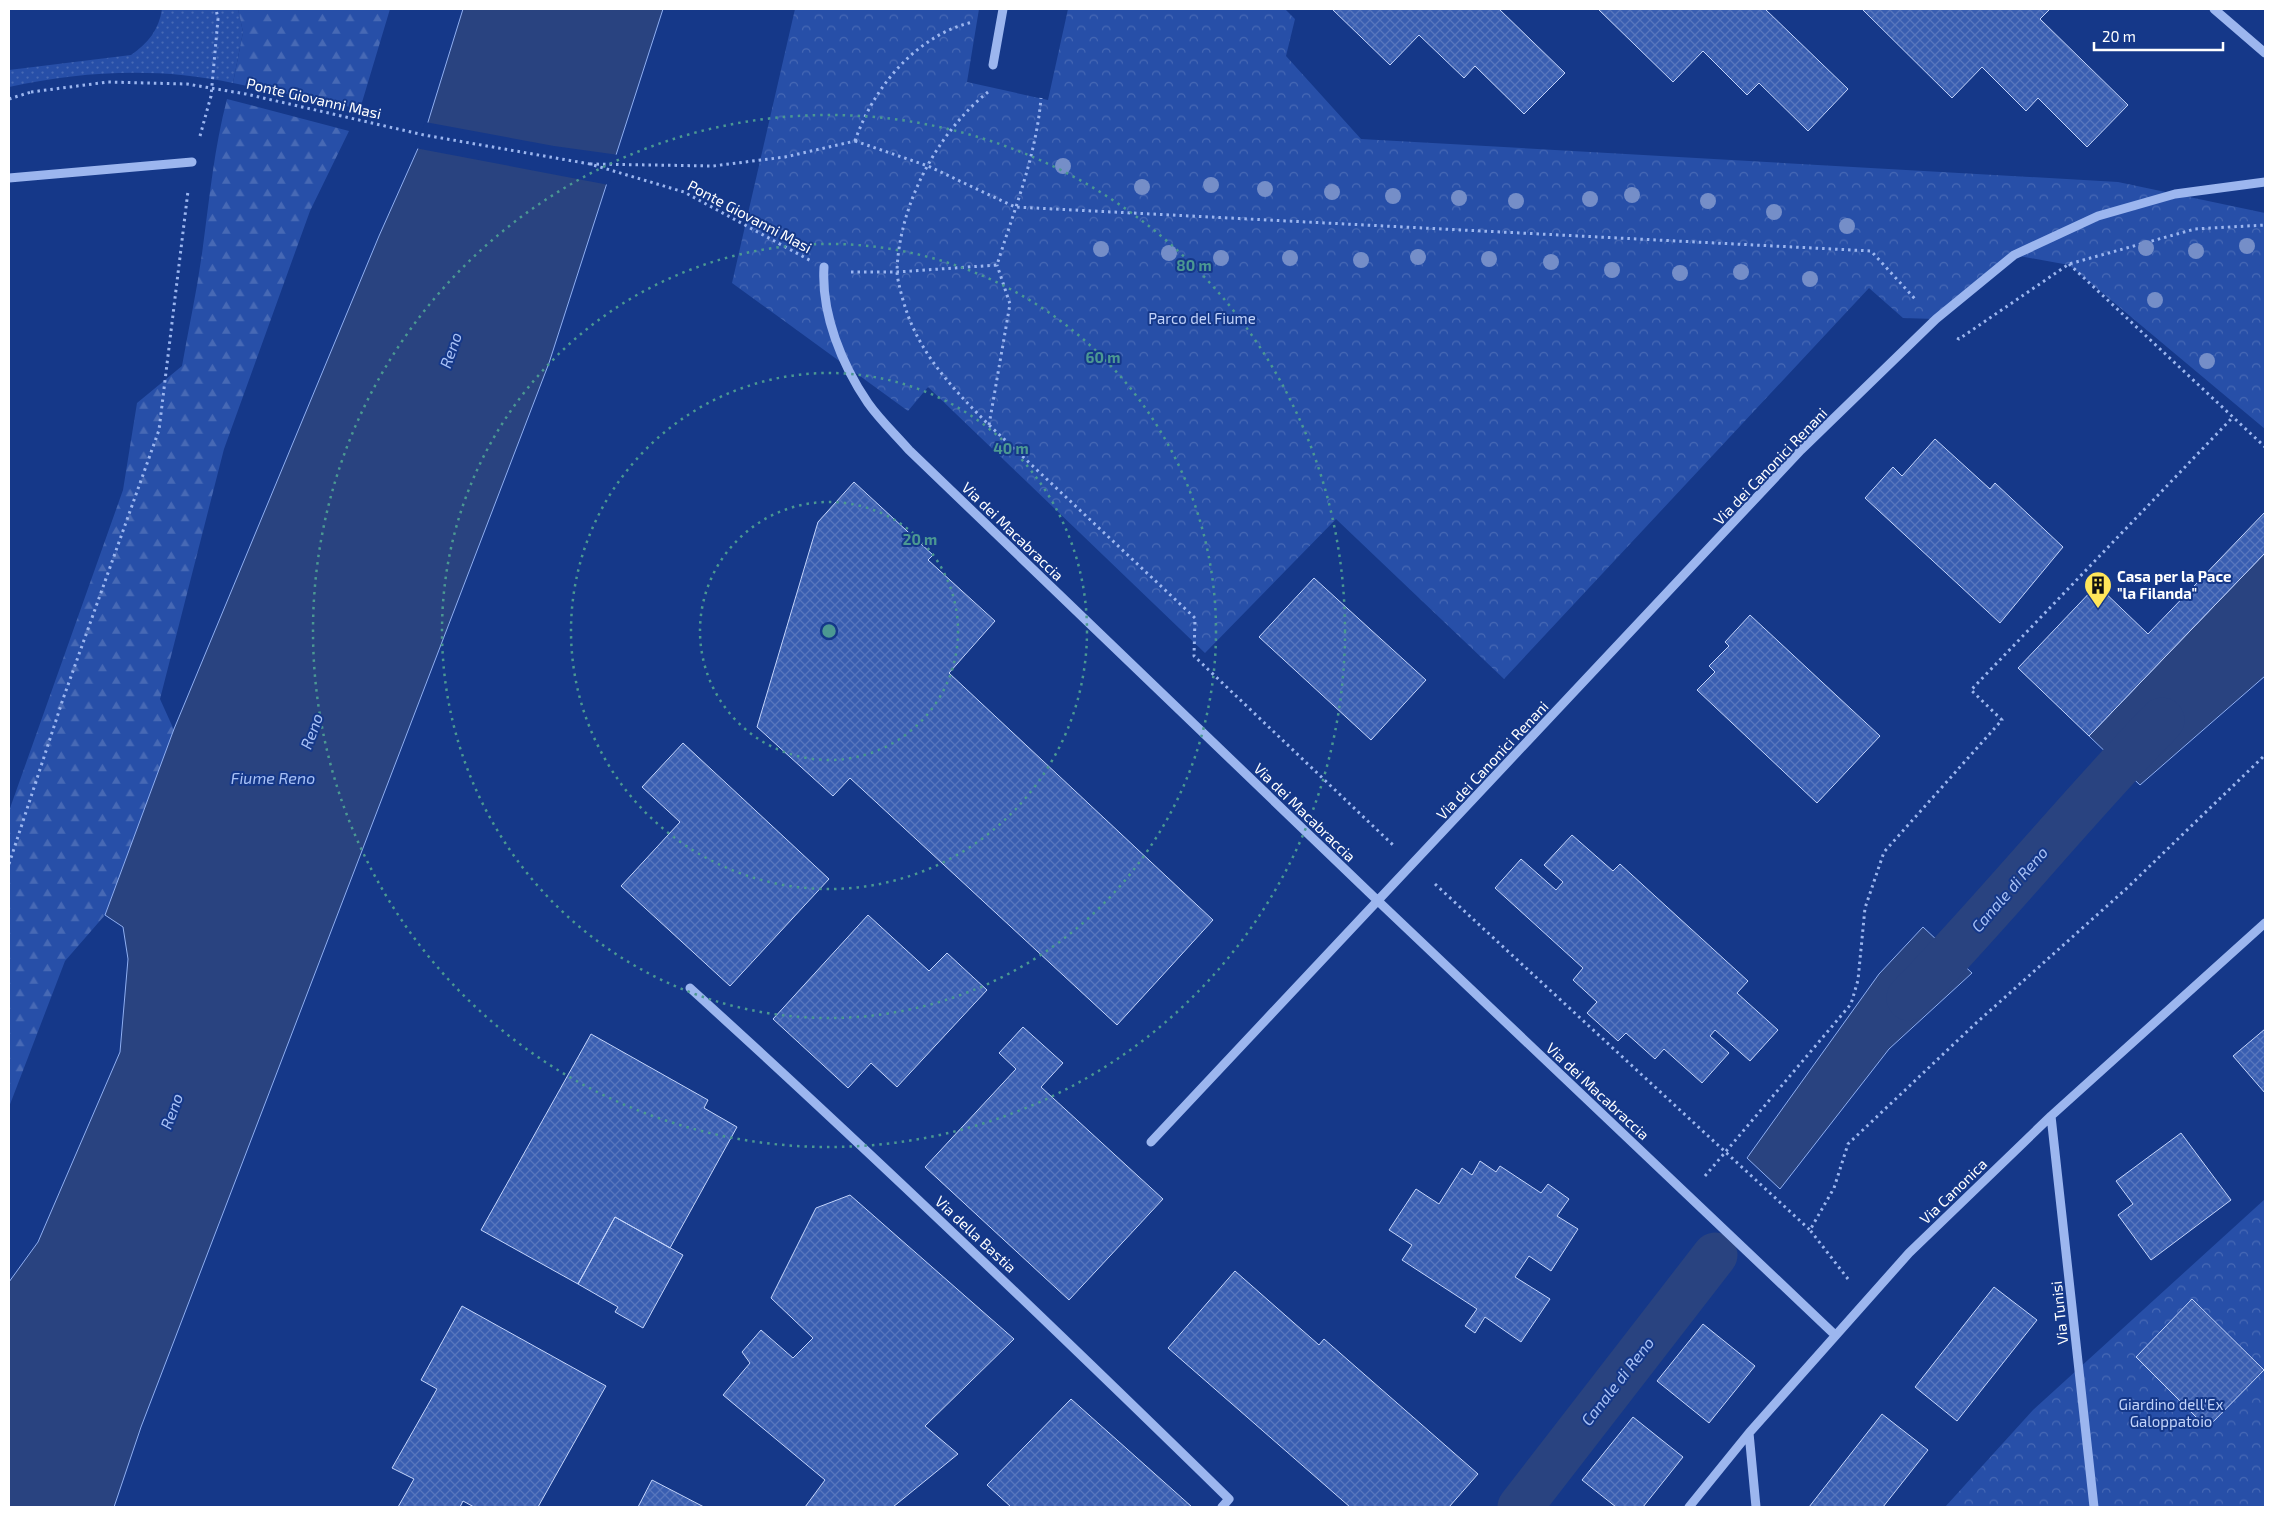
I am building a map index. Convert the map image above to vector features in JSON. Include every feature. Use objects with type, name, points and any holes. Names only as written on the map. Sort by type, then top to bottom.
[{"type":"street","points":[[2214,9],[2265,53]]},
{"type":"street","points":[[993,65],[1002,12]]},
{"type":"street","points":[[9,178],[192,162]]},
{"type":"street","name":"Via dei Canonici Renani","points":[[1151,1142],[1801,450],[1936,319],[2014,255],[2098,216],[2175,194],[2265,182]]},
{"type":"street","name":"Via dei Macabraccia","points":[[824,267],[823,288],[835,339],[868,403],[908,450],[1378,901],[1834,1334]]},
{"type":"street","name":"Via Canonica","points":[[1689,1507],[1749,1433],[1834,1334],[1909,1253],[2051,1116],[2265,923]]},
{"type":"street","name":"Via della Bastia","points":[[690,988],[829,1114],[1007,1282],[1230,1499],[1222,1507]]},
{"type":"street","name":"Via Tunisi","points":[[2051,1116],[2094,1507]]},
{"type":"street","points":[[1749,1433],[1756,1507]]},
{"type":"path","points":[[9,864],[63,699],[159,430],[192,162],[211,96],[218,20],[216,9]]},
{"type":"path","points":[[1002,12],[962,25],[936,37],[905,62],[880,88],[864,116],[855,141],[928,166],[1015,207],[1871,251],[1918,301]]},
{"type":"path","points":[[993,65],[994,88],[971,106],[945,138],[912,195],[897,272],[910,321],[930,359],[959,395],[1195,618],[1194,656],[1393,845]]},
{"type":"path","name":"Ponte Giovanni Masi","points":[[9,99],[32,92],[108,82],[187,84],[246,94],[424,135],[590,164],[684,192],[813,262],[836,272],[897,272],[997,265]]},
{"type":"path","points":[[989,425],[1010,304],[997,265],[1038,132],[1042,98]]},
{"type":"path","name":"Ponte Giovanni Masi","points":[[590,164],[714,166],[786,157],[855,141]]},
{"type":"path","points":[[1959,339],[2069,264],[2194,229],[2265,225]]},
{"type":"path","points":[[2069,264],[2265,447]]},
{"type":"path","points":[[1689,1196],[1851,1004],[1858,980],[1865,908],[1884,852],[2002,720],[1971,690],[2233,417]]},
{"type":"path","points":[[1810,1230],[1834,1188],[1848,1144],[1975,1024],[2126,888],[2265,755]]},
{"type":"path","points":[[1435,884],[1810,1230],[1848,1279]]},
{"type":"green space","points":[[162,9],[238,9],[243,32],[233,83],[177,75],[121,73],[65,77],[9,87],[9,70],[131,55],[143,46],[152,35],[161,17]]},
{"type":"green space","points":[[238,9],[390,9],[360,109],[233,83],[243,32]]},
{"type":"green space","name":"Parco del Fiume","points":[[795,9],[979,9],[967,82],[1048,100],[1068,9],[1285,9],[1295,19],[1286,56],[1361,139],[2118,182],[2265,213],[2265,429],[2069,265],[2014,255],[1936,319],[1903,318],[1869,288],[1504,679],[1336,519],[1205,653],[928,387],[908,411],[732,283]]},
{"type":"green space","points":[[227,99],[349,131],[310,211],[224,449],[160,699],[174,730],[105,915],[65,961],[9,1107],[9,811],[123,490],[137,403],[182,366],[199,276],[216,154]]},
{"type":"green space","name":"Giardino dell'Ex Galoppatoio","points":[[2265,1199],[2265,1507],[1945,1507],[2033,1410]]},
{"type":"water","name":"Fiume Reno","points":[[463,9],[663,9],[549,363],[141,1427],[114,1507],[9,1507],[9,1282],[38,1242],[120,1052],[128,959],[123,927],[105,915],[174,729],[379,236],[424,135]]},
{"type":"water","points":[[2265,553],[2265,676],[2140,785],[2089,736]]},
{"type":"water","points":[[1923,927],[1972,973],[1889,1049],[1780,1189],[1747,1158],[1879,974]]},
{"type":"pier","points":[[425,122],[554,146],[619,155],[609,185],[415,148]]},
{"type":"building","points":[[1332,9],[1499,9],[1565,73],[1524,114],[1475,66],[1464,78],[1419,35],[1390,65]]},
{"type":"building","points":[[1598,9],[1765,9],[1848,89],[1808,131],[1759,83],[1747,95],[1703,51],[1673,82]]},
{"type":"building","points":[[1862,9],[2050,9],[2040,19],[2128,105],[2087,147],[2038,98],[2026,111],[1982,67],[1952,98]]},
{"type":"building","points":[[1935,439],[1990,489],[1995,483],[2063,547],[2000,623],[1865,498],[1893,467],[1902,476]]},
{"type":"building","points":[[854,482],[933,555],[928,560],[995,621],[949,673],[1213,920],[1117,1025],[850,778],[833,796],[757,727],[818,522]]},
{"type":"building","name":"Casa per la Pace \"la Filanda\"","points":[[2265,512],[2265,553],[2089,736],[2018,668],[2097,585],[2148,634]]},
{"type":"building","points":[[1314,578],[1426,680],[1371,740],[1259,637]]},
{"type":"building","points":[[1750,615],[1880,736],[1817,803],[1697,690],[1715,672],[1709,666],[1729,646],[1725,642]]},
{"type":"building","points":[[683,743],[829,879],[730,986],[621,886],[680,822],[642,787]]},
{"type":"building","points":[[1572,835],[1613,871],[1620,864],[1748,981],[1737,993],[1778,1030],[1750,1061],[1715,1030],[1710,1036],[1729,1053],[1702,1083],[1664,1049],[1655,1059],[1626,1033],[1618,1041],[1587,1013],[1597,1002],[1573,980],[1583,968],[1495,888],[1521,859],[1556,890],[1563,882],[1544,865]]},
{"type":"building","points":[[868,915],[929,971],[947,953],[987,990],[897,1087],[871,1063],[848,1088],[773,1019]]},
{"type":"building","points":[[1023,1027],[1063,1063],[1041,1087],[1163,1199],[1069,1300],[925,1167],[1016,1069],[999,1053]]},
{"type":"building","points":[[2265,1029],[2265,1093],[2233,1056]]},
{"type":"building","points":[[591,1034],[708,1100],[704,1108],[737,1127],[670,1248],[615,1217],[578,1284],[481,1230]]},
{"type":"building","points":[[2181,1133],[2231,1200],[2151,1260],[2118,1215],[2133,1204],[2116,1181]]},
{"type":"building","points":[[1480,1161],[1496,1172],[1500,1166],[1541,1193],[1548,1184],[1569,1199],[1557,1216],[1578,1229],[1551,1271],[1529,1256],[1515,1277],[1550,1299],[1521,1342],[1485,1317],[1475,1333],[1465,1326],[1477,1309],[1402,1260],[1412,1245],[1389,1230],[1416,1189],[1439,1204],[1462,1168],[1472,1175]]},
{"type":"building","points":[[850,1195],[1014,1339],[925,1426],[958,1454],[893,1507],[805,1507],[825,1480],[723,1395],[750,1363],[742,1352],[761,1330],[793,1358],[813,1338],[771,1298],[816,1208]]},
{"type":"building","points":[[615,1217],[683,1255],[643,1328],[615,1312],[618,1307],[578,1284]]},
{"type":"building","points":[[1235,1271],[1319,1345],[1324,1339],[1478,1474],[1449,1507],[1350,1507],[1168,1348]]},
{"type":"building","points":[[1994,1287],[2037,1320],[1957,1421],[1915,1387]]},
{"type":"building","points":[[2192,1299],[2264,1370],[2207,1428],[2136,1357]]},
{"type":"building","points":[[462,1306],[606,1386],[538,1507],[474,1507],[463,1501],[460,1507],[398,1507],[414,1479],[392,1468],[437,1389],[421,1380]]},
{"type":"building","points":[[1703,1324],[1755,1366],[1709,1423],[1657,1381]]},
{"type":"building","points":[[1071,1399],[1192,1507],[1011,1507],[987,1485]]},
{"type":"building","points":[[1882,1414],[1928,1450],[1883,1507],[1809,1507]]},
{"type":"building","points":[[1633,1417],[1683,1457],[1643,1507],[1616,1507],[1582,1480]]},
{"type":"building","points":[[652,1480],[704,1507],[638,1507]]},
{"type":"waterway","name":"Canale di Reno","points":[[1909,998],[2162,720]]},
{"type":"waterway","name":"Canale di Reno","points":[[1520,1507],[1715,1255]]},
{"type":"place","name":"Casa per la Pace \"la Filanda\"","points":[[2098,609]]},
{"type":"water label","name":"Reno","points":[[450,350]]},
{"type":"water label","name":"Reno","points":[[311,731]]},
{"type":"water label","name":"Reno","points":[[171,1111]]}]
